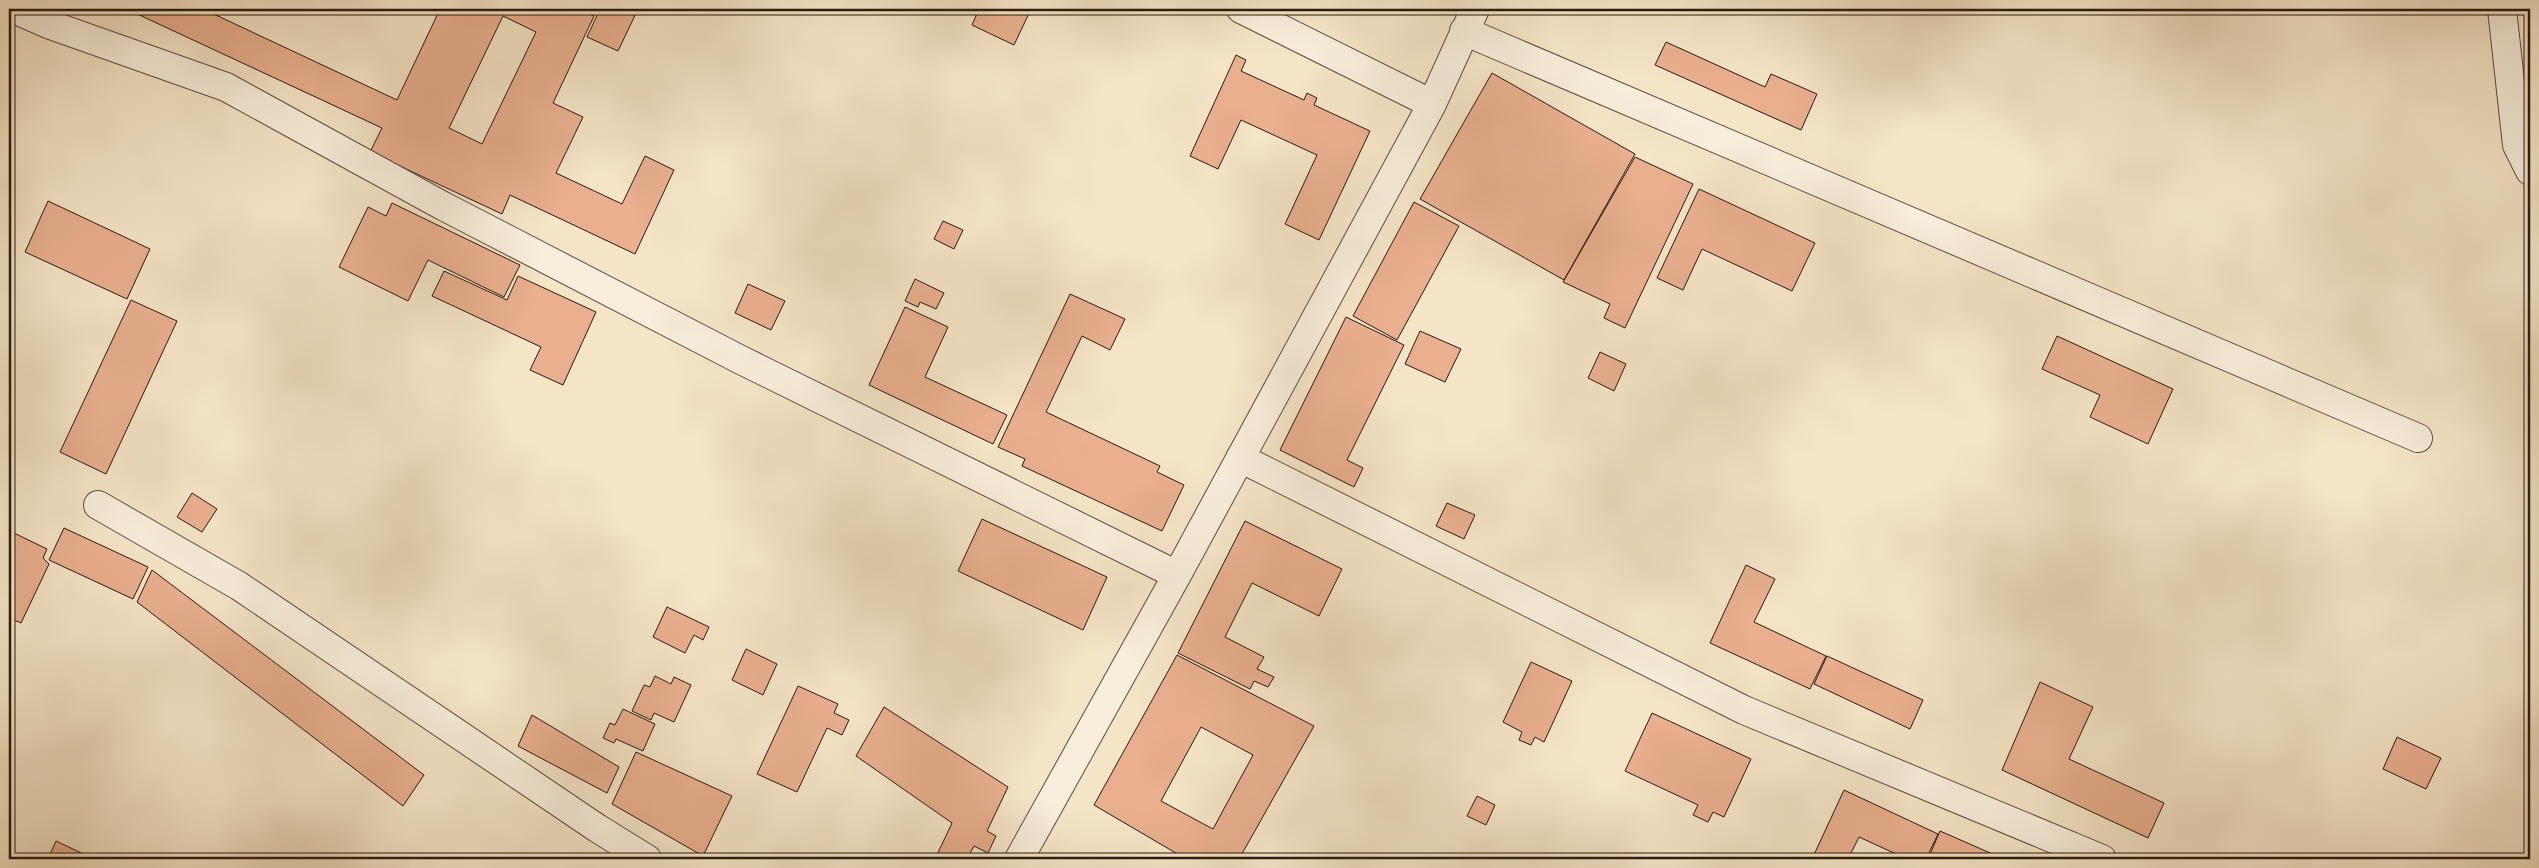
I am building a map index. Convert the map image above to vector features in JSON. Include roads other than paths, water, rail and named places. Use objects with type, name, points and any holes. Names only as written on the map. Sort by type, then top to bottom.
[{"type":"street","points":[[14,9],[48,24],[226,87],[443,206],[741,360],[1177,575]]},
{"type":"street","points":[[1242,9],[1432,104]]},
{"type":"street","points":[[2502,9],[2518,145],[2530,171]]},
{"type":"street","points":[[1019,859],[1177,575],[1432,104],[1469,20],[2418,438]]},
{"type":"street","points":[[1240,458],[1744,710],[2102,859]]},
{"type":"street","points":[[98,505],[239,586],[597,828],[647,859]]}]
